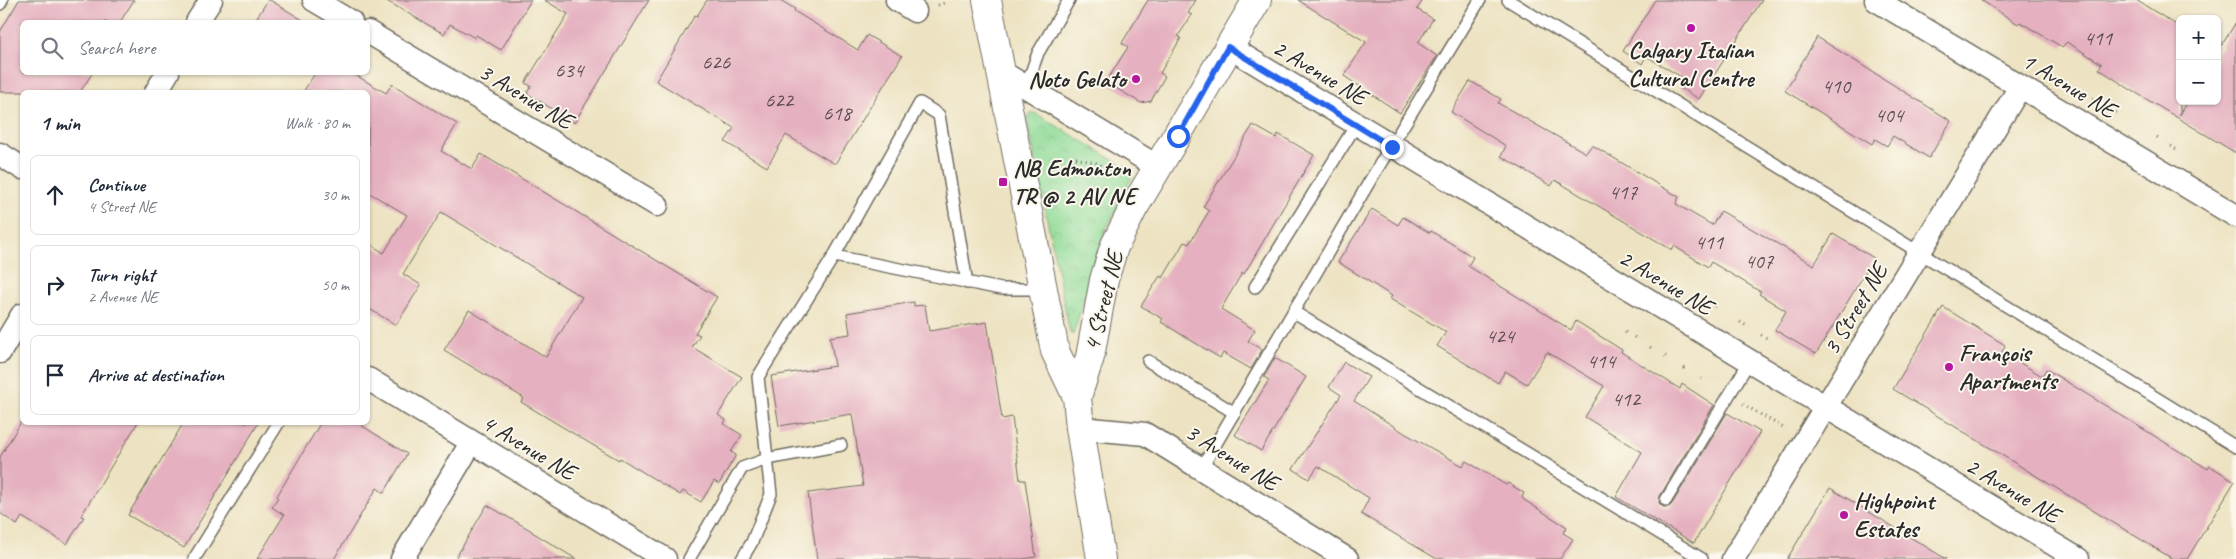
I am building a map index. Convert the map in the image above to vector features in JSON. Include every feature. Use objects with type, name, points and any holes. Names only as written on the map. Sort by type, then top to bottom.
[{"type":"main road","points":[[986,0],[1055,351],[1077,397],[1080,428],[1101,559]]},
{"type":"main road","name":"4 Street NE","points":[[1077,397],[1090,357],[1104,280],[1114,247],[1133,209],[1257,0]]},
{"type":"street","points":[[198,20],[211,0]]},
{"type":"street","points":[[314,0],[348,20]]},
{"type":"street","name":"1 Avenue NE","points":[[1876,0],[2236,216]]},
{"type":"street","name":"3 Avenue NE","points":[[370,33],[657,206]]},
{"type":"street","name":"2 Avenue NE","points":[[1228,47],[2078,559]]},
{"type":"street","points":[[1000,71],[1158,167]]},
{"type":"street","points":[[157,90],[166,75]]},
{"type":"street","name":"3 Street NE","points":[[1733,559],[2020,87]]},
{"type":"street","points":[[0,154],[20,167]]},
{"type":"street","points":[[0,352],[20,318]]},
{"type":"street","name":"4 Avenue NE","points":[[370,380],[470,443],[665,559]]},
{"type":"street","name":"3 Avenue NE","points":[[1080,428],[1145,434],[1347,559]]},
{"type":"street","points":[[402,559],[470,443]]},
{"type":"lane","points":[[0,4],[2,0]]},
{"type":"lane","points":[[1026,87],[1038,53],[1069,0]]},
{"type":"lane","points":[[1201,469],[1371,179],[1480,0]]},
{"type":"lane","points":[[1508,0],[2236,447]]},
{"type":"lane","points":[[742,559],[752,542],[771,494],[758,377],[834,256],[920,103],[939,115],[967,283]]},
{"type":"lane","points":[[1255,287],[1356,125]]},
{"type":"lane","points":[[834,256],[1002,289],[1044,289]]},
{"type":"lane","points":[[1294,312],[1702,559]]},
{"type":"lane","points":[[1148,361],[1234,412]]},
{"type":"lane","points":[[1666,500],[1749,362]]},
{"type":"lane","points":[[194,559],[277,425]]},
{"type":"lane","points":[[689,559],[742,468],[767,459],[841,445]]},
{"type":"path","points":[[2092,98],[2098,102]]},
{"type":"path","points":[[2157,137],[2161,140]]},
{"type":"path","points":[[2171,146],[2176,149]]},
{"type":"path","points":[[1076,158],[1096,163],[1110,172],[1117,161]]},
{"type":"path","points":[[1740,322],[1747,326]]},
{"type":"path","points":[[1762,334],[1769,339]]},
{"type":"path","points":[[1743,403],[1790,432]]},
{"type":"green space","points":[[1031,113],[1035,113],[1129,169],[1132,177],[1105,232],[1073,335],[1070,333],[1027,120]]},
{"type":"building","points":[[19,0],[134,0],[121,20],[20,20],[20,75],[91,75],[81,90],[20,90],[20,92],[0,92],[0,32]]},
{"type":"building","points":[[268,0],[270,0],[303,20],[255,20]]},
{"type":"building","points":[[385,0],[531,0],[501,50],[476,35],[475,38],[450,24],[444,34]]},
{"type":"building","points":[[544,0],[649,0],[574,123],[527,93],[531,86],[525,83],[568,14]]},
{"type":"building","points":[[707,0],[780,0],[795,9],[794,11],[858,50],[867,35],[902,56],[835,164],[786,135],[767,167],[725,142],[734,128],[656,81],[695,15],[697,16]]},
{"type":"building","points":[[1148,0],[1196,0],[1188,13],[1192,15],[1178,36],[1181,38],[1160,73],[1165,76],[1151,101],[1141,103],[1106,82],[1128,47],[1122,43]]},
{"type":"building","points":[[1298,0],[1423,0],[1417,9],[1433,19],[1418,43],[1437,56],[1400,113],[1344,76],[1366,42]]},
{"type":"building","name":"Calgary Italian Cultural Centre","points":[[1655,0],[1762,0],[1699,99],[1679,87],[1683,78],[1646,56],[1642,64],[1623,51]]},
{"type":"building","points":[[1981,0],[2136,0],[2176,25],[2176,105],[2180,105],[2180,115],[2186,105],[2221,105],[2221,46],[2236,22],[2236,153],[2099,69],[2102,64],[2067,42],[2062,47],[2020,22],[2018,24]]},
{"type":"building","points":[[1817,37],[1951,121],[1929,158],[1893,136],[1887,146],[1875,139],[1872,144],[1785,91]]},
{"type":"building","points":[[314,75],[355,75],[386,93],[392,84],[457,124],[441,151],[472,169],[481,154],[717,297],[695,333],[700,335],[692,347],[742,377],[718,415],[726,420],[724,424],[742,435],[731,452],[736,455],[719,484],[714,481],[701,502],[683,491],[680,495],[620,458],[619,460],[521,402],[524,398],[444,350],[469,310],[546,357],[582,297],[441,212],[403,274],[421,285],[396,325],[370,309],[370,244],[384,253],[407,215],[370,193],[370,90],[304,90]]},
{"type":"building","points":[[1470,81],[1501,99],[1498,103],[1586,153],[1592,145],[1679,197],[1676,204],[1712,225],[1721,211],[1814,265],[1833,234],[1874,258],[1816,354],[1775,330],[1786,311],[1759,294],[1761,292],[1711,262],[1708,267],[1674,246],[1672,250],[1555,180],[1551,186],[1501,156],[1506,146],[1451,112]]},
{"type":"building","points":[[1253,125],[1276,138],[1278,134],[1314,155],[1244,274],[1242,273],[1221,309],[1255,330],[1248,341],[1262,350],[1251,369],[1223,353],[1220,358],[1161,322],[1163,319],[1141,306],[1160,276],[1163,278],[1184,242],[1189,244],[1209,211],[1203,207]]},
{"type":"building","points":[[1372,209],[1398,225],[1403,217],[1430,233],[1431,231],[1473,257],[1468,266],[1571,330],[1576,321],[1680,389],[1682,384],[1714,405],[1660,496],[1659,503],[1663,507],[1669,507],[1672,504],[1727,413],[1760,432],[1694,543],[1616,497],[1642,452],[1585,417],[1604,386],[1547,352],[1527,384],[1505,371],[1498,383],[1437,346],[1446,332],[1390,299],[1392,296],[1338,262]]},
{"type":"building","points":[[914,302],[914,306],[925,305],[929,331],[987,322],[1002,419],[1012,417],[1020,480],[1025,480],[1036,557],[1023,559],[817,559],[808,493],[863,486],[852,414],[779,426],[771,376],[835,366],[830,337],[850,334],[847,313]]},
{"type":"building","points":[[1943,307],[2005,345],[2002,352],[2042,376],[2046,369],[2208,469],[2210,466],[2235,481],[2187,559],[2173,559],[1893,389]]},
{"type":"building","points":[[1275,358],[1306,377],[1261,451],[1235,435],[1269,380],[1264,377]]},
{"type":"building","points":[[1344,362],[1369,377],[1354,401],[1406,434],[1463,466],[1466,461],[1506,485],[1508,483],[1524,493],[1522,497],[1524,500],[1567,527],[1563,533],[1573,539],[1560,559],[1437,559],[1361,514],[1369,498],[1318,466],[1309,479],[1293,469],[1341,395],[1329,387]]},
{"type":"building","points":[[20,424],[136,425],[81,516],[84,517],[67,544],[22,517],[17,525],[0,513],[0,457]]},
{"type":"building","points":[[182,425],[257,425],[184,548],[128,515]]},
{"type":"building","points":[[319,425],[361,425],[407,454],[384,493],[377,488],[334,559],[257,559],[284,515],[272,507]]},
{"type":"building","name":"Highpoint Estates","points":[[1830,488],[1946,559],[1787,559]]},
{"type":"building","points":[[487,505],[532,531],[576,559],[455,559]]},
{"type":"place","name":"Calgary Italian Cultural Centre","points":[[1691,28]]},
{"type":"place","name":"Noto Gelato","points":[[1136,79]]},
{"type":"place","name":"NB Edmonton TR @ 2 AV NE","points":[[1003,182]]},
{"type":"place","name":"François Apartments","points":[[1949,367]]},
{"type":"place","name":"Highpoint Estates","points":[[1844,515]]},
{"type":"route","points":[[1178,136],[1228,47],[1392,147]]}]
